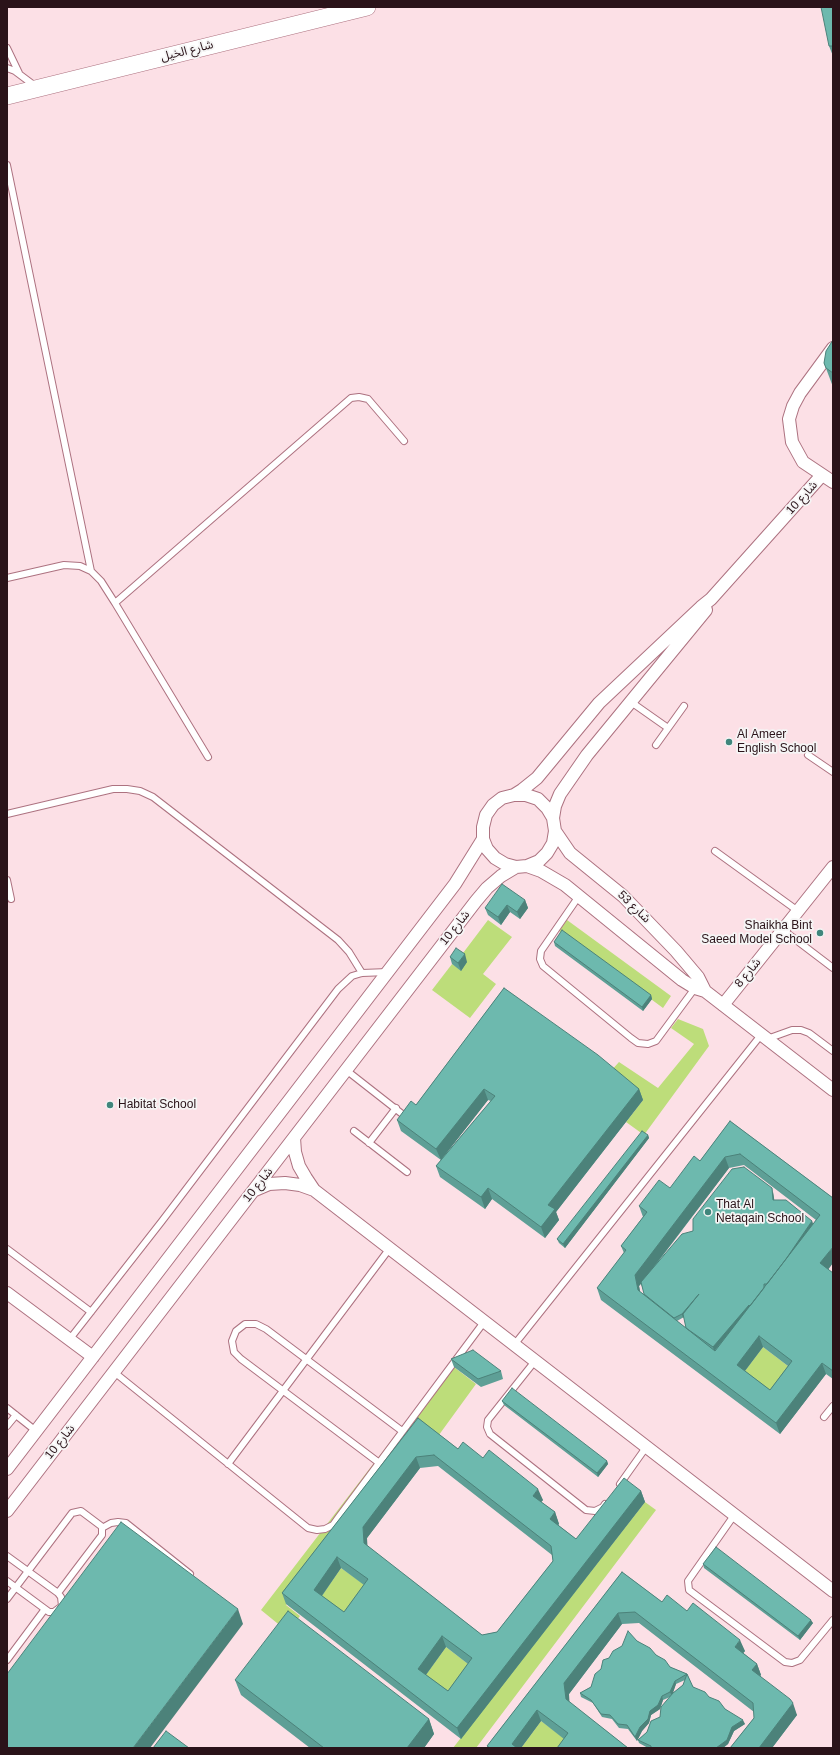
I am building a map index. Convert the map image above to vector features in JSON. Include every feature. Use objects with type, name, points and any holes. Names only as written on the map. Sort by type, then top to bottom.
[{"type":"street","name":"شارع الخيل","points":[[7,96],[367,7]]},
{"type":"street","name":"شارع 10","points":[[514,795],[530,784],[543,771],[587,716],[711,599],[822,475],[803,462],[792,442],[789,419],[793,406],[800,393],[833,348]]},
{"type":"street","points":[[822,475],[833,482]]},
{"type":"street","name":"شارع 10","points":[[553,818],[555,806],[560,794],[587,755],[702,617],[711,599]]},
{"type":"street","points":[[620,684],[626,684],[631,687],[634,691],[633,700]]},
{"type":"street","points":[[514,795],[526,795],[538,800],[547,808],[553,818],[556,831],[553,843],[548,853],[538,861],[521,867],[505,864],[495,858],[487,849],[483,838],[483,827],[486,815],[493,805],[502,798],[514,795]]},
{"type":"street","name":"شارع 53","points":[[556,831],[570,853],[623,896],[676,951],[698,978],[700,989]]},
{"type":"street","points":[[7,1468],[455,884],[483,838]]},
{"type":"street","name":"شارع 10","points":[[7,1511],[476,901],[501,876],[521,867]]},
{"type":"street","name":"شارع 53","points":[[521,867],[553,877],[580,896],[682,980],[700,989],[723,1005],[833,1090]]},
{"type":"street","name":"شارع 8","points":[[723,1005],[833,867]]},
{"type":"street","points":[[294,1138],[295,1152],[299,1166],[314,1190]]},
{"type":"street","points":[[255,1190],[269,1184],[285,1183],[300,1184],[314,1190],[833,1591]]},
{"type":"street","points":[[7,1293],[93,1357]]},
{"type":"lane","points":[[7,48],[20,74]]},
{"type":"lane","points":[[7,68],[20,74],[38,88]]},
{"type":"lane","points":[[7,165],[91,571]]},
{"type":"lane","points":[[115,603],[351,398],[359,396],[368,399],[404,441]]},
{"type":"lane","points":[[7,578],[64,565],[80,566],[91,571],[101,581],[115,603],[208,757]]},
{"type":"lane","points":[[633,700],[668,728]]},
{"type":"lane","points":[[656,745],[684,706]]},
{"type":"lane","points":[[808,755],[833,772]]},
{"type":"lane","points":[[7,814],[113,790],[127,789],[140,791],[163,804],[338,940],[349,952],[362,973]]},
{"type":"lane","points":[[716,851],[798,911]]},
{"type":"lane","points":[[7,880],[11,899]]},
{"type":"lane","points":[[580,896],[541,951],[540,959],[543,966],[631,1038],[638,1043],[648,1044],[656,1041],[700,989]]},
{"type":"lane","points":[[783,930],[833,968]]},
{"type":"lane","points":[[69,1340],[338,989],[352,976],[362,973],[388,972]]},
{"type":"lane","points":[[514,1345],[764,1037],[792,1030],[801,1030],[809,1033],[833,1052]]},
{"type":"lane","points":[[346,1070],[406,1116]]},
{"type":"lane","points":[[369,1143],[396,1108]]},
{"type":"lane","points":[[354,1131],[407,1172]]},
{"type":"lane","points":[[228,1464],[390,1248]]},
{"type":"lane","points":[[7,1249],[91,1312]]},
{"type":"lane","points":[[114,1372],[308,1528],[317,1530],[325,1529],[333,1525],[378,1462],[484,1322]]},
{"type":"lane","points":[[378,1462],[234,1352],[232,1341],[236,1331],[245,1324],[256,1324],[306,1359],[402,1431]]},
{"type":"lane","points":[[535,1361],[488,1420],[487,1427],[490,1434],[586,1510],[595,1510],[603,1507],[608,1500]]},
{"type":"lane","points":[[824,1417],[833,1406]]},
{"type":"lane","points":[[7,1408],[36,1431]]},
{"type":"lane","points":[[7,1426],[16,1415]]},
{"type":"lane","points":[[618,1487],[647,1446]]},
{"type":"lane","points":[[7,1599],[72,1513],[81,1511],[98,1523],[102,1528],[102,1535],[58,1593]]},
{"type":"lane","points":[[735,1514],[688,1581],[689,1590],[785,1662],[792,1663],[800,1660],[833,1620]]},
{"type":"lane","points":[[102,1528],[110,1523],[126,1523],[198,1580]]},
{"type":"lane","points":[[7,1556],[58,1593],[61,1597],[62,1606],[54,1612],[45,1609],[7,1581]]},
{"type":"lane","points":[[7,1660],[45,1609]]},
{"type":"green space","points":[[488,920],[512,937],[483,974],[496,984],[470,1018],[432,990],[452,964],[461,970],[460,957]]},
{"type":"green space","points":[[567,920],[671,996],[663,1008],[559,931]]},
{"type":"green space","points":[[678,1019],[703,1029],[709,1046],[644,1135],[626,1122],[643,1100],[610,1072],[619,1062],[658,1088],[694,1044],[671,1028]]},
{"type":"green space","points":[[763,1347],[796,1372],[774,1401],[741,1376]]},
{"type":"green space","points":[[450,1364],[476,1384],[436,1439],[422,1428],[286,1605],[300,1616],[288,1632],[261,1610]]},
{"type":"green space","points":[[645,1502],[656,1510],[476,1748],[453,1748]]},
{"type":"green space","points":[[341,1568],[372,1590],[348,1623],[318,1601]]},
{"type":"green space","points":[[446,1647],[476,1670],[452,1702],[422,1680]]},
{"type":"green space","points":[[541,1721],[572,1744],[570,1748],[521,1748]]},
{"type":"building","points":[[821,7],[833,7],[833,46],[829,46]]},
{"type":"building","points":[[833,340],[833,373],[826,368],[824,363],[826,351]]},
{"type":"building","points":[[502,884],[525,900],[517,912],[507,905],[498,917],[485,908]]},
{"type":"building","points":[[562,930],[651,995],[642,1007],[554,942]]},
{"type":"building","points":[[456,948],[465,954],[458,963],[450,957]]},
{"type":"building","points":[[504,988],[598,1055],[639,1089],[548,1205],[555,1209],[541,1227],[488,1188],[481,1197],[436,1166],[495,1096],[484,1089],[436,1149],[397,1120],[411,1101],[416,1105]]},
{"type":"building","points":[[730,1121],[833,1198],[833,1247],[820,1263],[833,1273],[833,1371],[822,1363],[776,1423],[597,1288],[626,1250],[621,1246],[647,1212],[639,1206],[659,1180],[670,1188],[694,1156],[700,1161]],"holes":[[[740,1154],[820,1215],[715,1351],[638,1290],[635,1275],[725,1157]],[[759,1336],[792,1361],[770,1390],[737,1365]]]},
{"type":"building","points":[[642,1131],[648,1135],[563,1244],[557,1239]]},
{"type":"building","points":[[744,1167],[772,1188],[773,1200],[786,1200],[812,1221],[767,1284],[764,1284],[764,1288],[750,1306],[749,1305],[713,1347],[686,1328],[683,1314],[699,1294],[682,1314],[674,1318],[644,1294],[641,1282],[682,1234],[693,1231],[693,1219],[732,1169]]},
{"type":"building","points":[[473,1350],[501,1371],[478,1379],[451,1359]]},
{"type":"building","points":[[512,1388],[607,1461],[597,1473],[502,1401]]},
{"type":"building","points":[[418,1418],[458,1449],[463,1442],[483,1458],[489,1450],[538,1489],[533,1496],[555,1512],[550,1519],[576,1539],[624,1478],[641,1491],[457,1728],[282,1593]],"holes":[[[434,1455],[551,1546],[553,1561],[497,1632],[482,1635],[364,1543],[363,1527],[416,1457]],[[337,1557],[368,1579],[344,1612],[314,1590]],[[442,1636],[472,1658],[448,1691],[418,1669]]]},
{"type":"building","points":[[121,1522],[238,1609],[133,1748],[7,1748],[7,1674]]},
{"type":"building","points":[[716,1547],[811,1620],[798,1636],[703,1564]]},
{"type":"building","points":[[622,1572],[662,1602],[667,1595],[687,1611],[693,1603],[740,1640],[735,1647],[757,1664],[752,1670],[790,1699],[793,1703],[759,1748],[730,1748],[754,1718],[753,1703],[635,1612],[618,1613],[564,1683],[566,1699],[628,1748],[557,1748],[568,1733],[537,1710],[512,1744],[517,1748],[490,1748],[487,1746]]},
{"type":"building","points":[[288,1611],[429,1719],[407,1748],[324,1748],[235,1680]]},
{"type":"building","points":[[628,1631],[637,1641],[650,1648],[656,1655],[665,1660],[670,1667],[687,1674],[675,1681],[670,1692],[662,1696],[658,1705],[650,1711],[648,1719],[640,1727],[635,1737],[627,1725],[618,1724],[610,1715],[601,1714],[591,1700],[580,1693],[591,1687],[595,1674],[601,1669],[603,1660],[609,1658],[613,1651],[622,1646]]},
{"type":"building","points":[[687,1674],[693,1687],[705,1692],[709,1697],[719,1701],[725,1709],[743,1720],[732,1727],[727,1740],[716,1748],[651,1748],[651,1746],[638,1740],[647,1732],[651,1721],[660,1717],[661,1707],[673,1693],[683,1685]]},
{"type":"building","points":[[166,1731],[189,1748],[153,1748]]},
{"type":"place","name":"Al Ameer English School","points":[[729,742]]},
{"type":"place","name":"Shaikha Bint Saeed Model School","points":[[820,933]]},
{"type":"place","name":"Habitat School","points":[[110,1105]]},
{"type":"place","name":"That Al Netaqain School","points":[[708,1212]]}]
